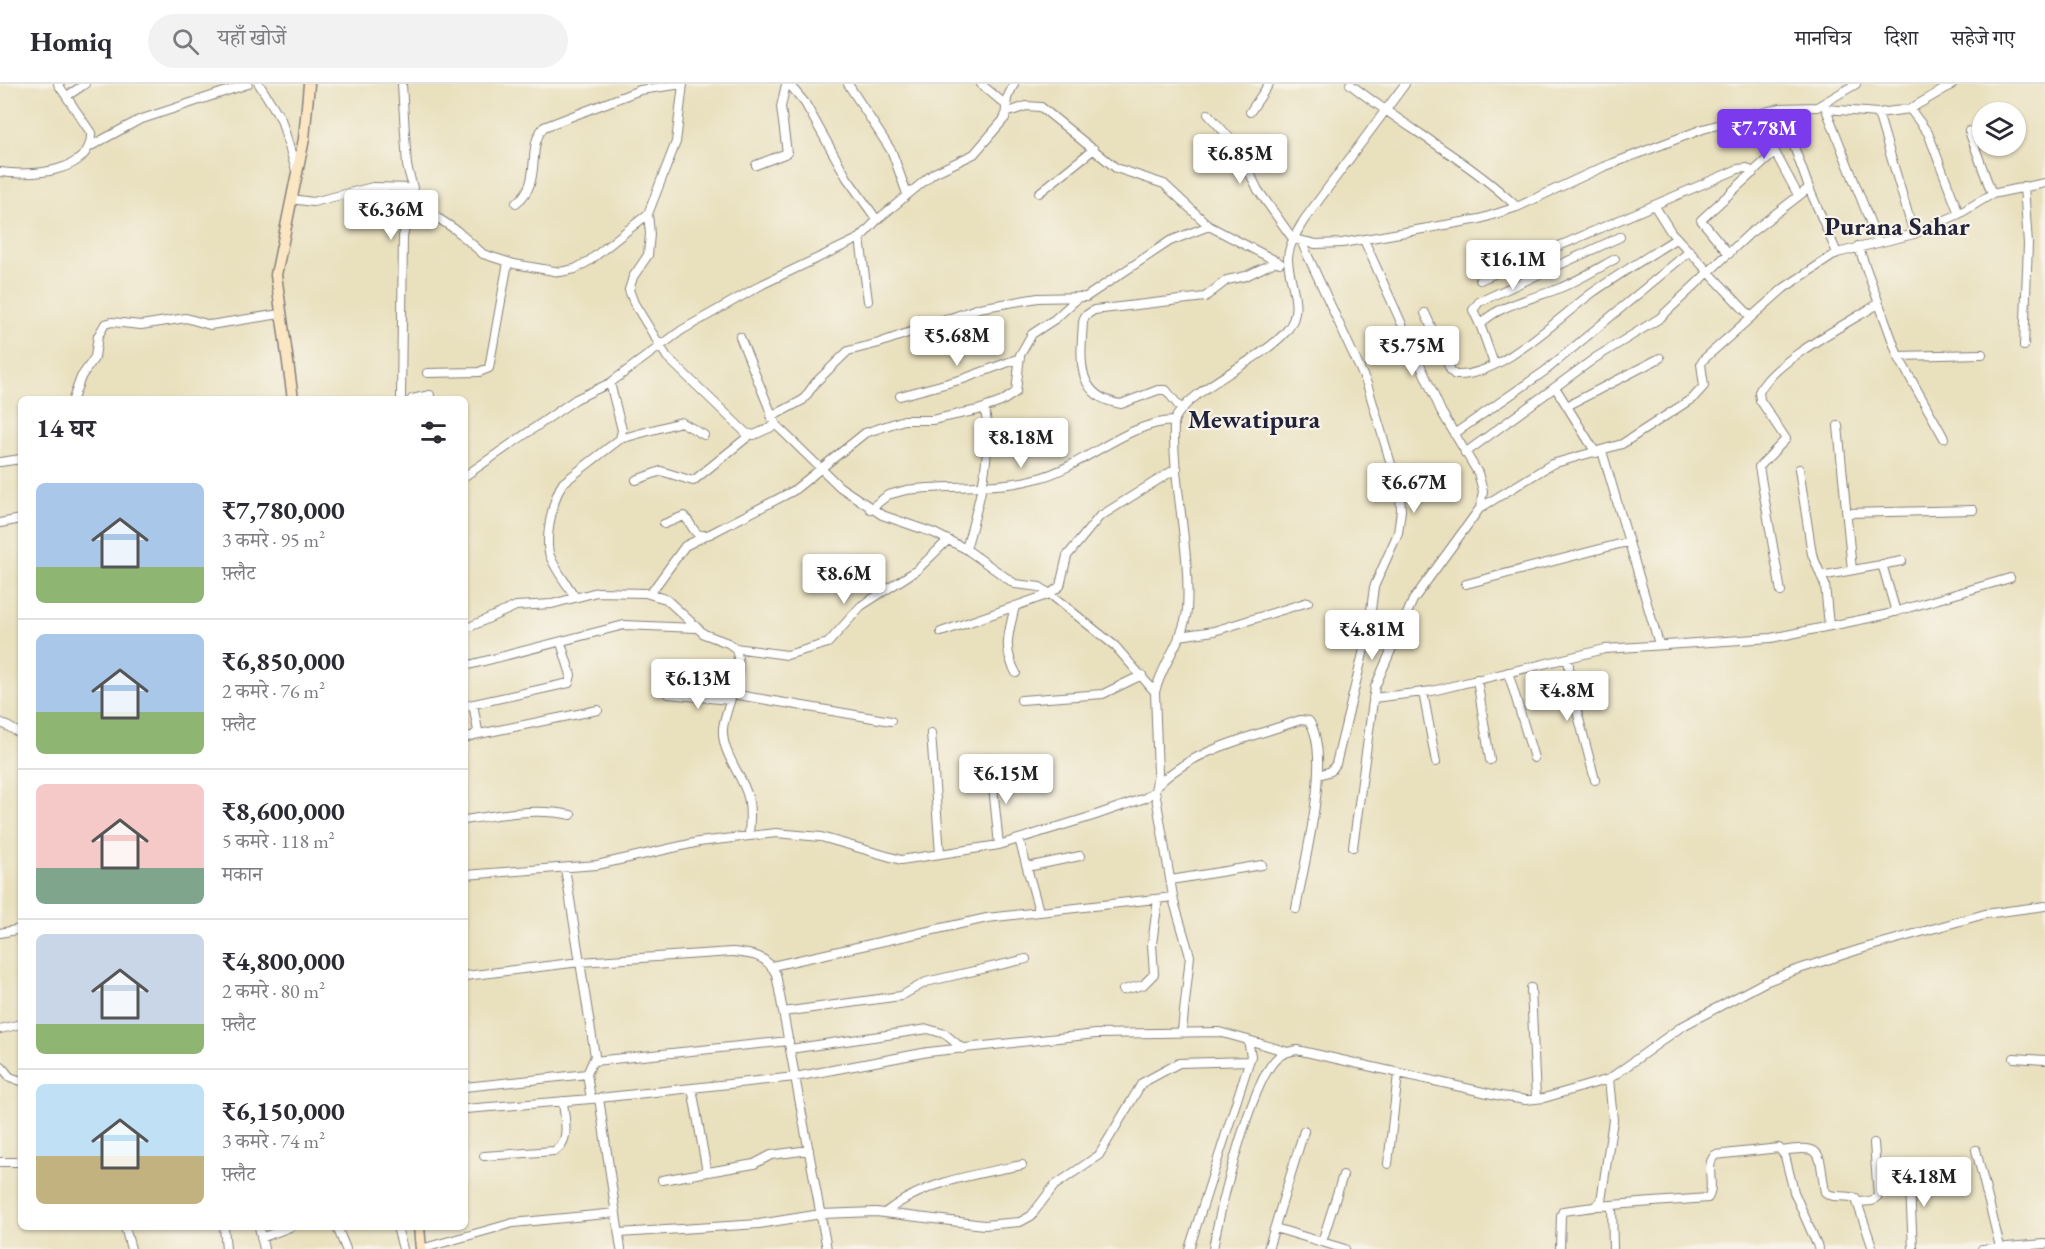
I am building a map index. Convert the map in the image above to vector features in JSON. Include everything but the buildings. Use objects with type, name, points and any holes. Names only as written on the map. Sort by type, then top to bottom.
[{"type":"main road","points":[[293,396],[280,314],[277,262],[304,139],[309,84]]},
{"type":"main road","points":[[418,1230],[421,1249]]},
{"type":"street","points":[[58,84],[91,133],[89,147]]},
{"type":"street","points":[[67,96],[85,84]]},
{"type":"street","points":[[0,172],[26,173],[58,168],[78,159],[89,147],[139,120],[248,84]]},
{"type":"street","points":[[259,84],[281,119],[297,172]]},
{"type":"street","points":[[401,396],[404,236],[415,203],[406,160],[402,84]]},
{"type":"street","points":[[516,203],[531,187],[538,141],[544,128],[640,90],[683,84],[676,142],[648,214],[650,234],[648,255],[633,277],[629,290],[634,303],[660,347],[699,390],[750,435]]},
{"type":"street","points":[[756,165],[787,153],[781,107],[787,84]]},
{"type":"street","points":[[787,84],[805,103],[847,178],[877,220]]},
{"type":"street","points":[[848,84],[892,152],[907,194]]},
{"type":"street","points":[[981,84],[1007,110]]},
{"type":"street","points":[[468,474],[557,411],[610,383],[682,330],[763,284],[860,238],[907,194],[940,170],[974,154],[1005,118],[1006,98],[1014,84]]},
{"type":"street","points":[[1250,112],[1269,84]]},
{"type":"street","points":[[1350,84],[1385,112],[1480,175],[1517,207]]},
{"type":"street","points":[[1182,1031],[1190,956],[1173,897],[1156,789],[1155,692],[1187,611],[1186,563],[1174,421],[1182,410],[1288,329],[1296,310],[1289,267],[1290,248],[1297,240],[1322,195],[1405,84]]},
{"type":"street","points":[[1825,106],[1856,84]]},
{"type":"street","points":[[1297,240],[1328,244],[1464,224],[1517,207],[1603,167],[1703,129],[1754,113],[1780,108],[1810,109],[1825,106],[1878,113],[1910,109],[1953,84]]},
{"type":"street","points":[[1007,110],[1026,106],[1041,107],[1122,171],[1164,184],[1209,226],[1289,267]]},
{"type":"street","points":[[1825,106],[1878,242]]},
{"type":"street","points":[[1780,108],[1809,188],[1837,253]]},
{"type":"street","points":[[1910,109],[1928,133],[1959,214]]},
{"type":"street","points":[[1754,113],[1798,195]]},
{"type":"street","points":[[1878,113],[1914,234]]},
{"type":"street","points":[[1208,114],[1236,145],[1258,190],[1297,240],[1373,401],[1400,494],[1401,510],[1398,533],[1374,587],[1368,633],[1336,764],[1331,771],[1319,775]]},
{"type":"street","points":[[1969,131],[1992,194]]},
{"type":"street","points":[[1039,193],[1094,149]]},
{"type":"street","points":[[1729,254],[1701,220],[1774,153]]},
{"type":"street","points":[[1480,280],[1738,169],[1747,168],[1753,173]]},
{"type":"street","points":[[1353,847],[1375,687],[1413,600],[1480,508],[1552,464],[1599,452],[1637,435],[1702,391],[1704,386],[1701,364],[1704,359],[1784,288],[1837,253],[1914,234],[1959,214],[1992,194],[2045,183]]},
{"type":"street","points":[[2024,186],[2028,244],[2024,346]]},
{"type":"street","points":[[291,199],[313,201],[373,187],[412,188]]},
{"type":"street","points":[[1465,453],[1595,358],[1660,318],[1729,254],[1809,188]]},
{"type":"street","points":[[415,203],[456,230],[483,254],[508,262],[560,272],[574,269],[648,214]]},
{"type":"street","points":[[1654,206],[1677,238],[1750,318]]},
{"type":"street","points":[[636,480],[661,471],[693,481],[750,435],[760,434],[803,400],[816,382],[848,351],[879,343],[979,308],[1038,298],[1079,297],[1090,294],[1180,235],[1209,226]]},
{"type":"street","points":[[1494,364],[1473,310],[1479,302],[1620,237]]},
{"type":"street","points":[[860,238],[868,301]]},
{"type":"street","points":[[1425,313],[1446,362],[1455,375],[1494,364],[1541,334],[1603,285],[1677,238]]},
{"type":"street","points":[[1364,240],[1454,434],[1478,473],[1483,491],[1480,508]]},
{"type":"street","points":[[1858,246],[1898,356],[1944,438]]},
{"type":"street","points":[[1454,434],[1545,371],[1690,251]]},
{"type":"street","points":[[1481,327],[1491,316],[1562,287],[1615,260]]},
{"type":"street","points":[[1182,410],[1166,390],[1158,390],[1120,404],[1093,392],[1083,373],[1085,315],[1094,310],[1205,297],[1227,280],[1246,276],[1277,261]]},
{"type":"street","points":[[427,373],[479,372],[489,368],[508,262]]},
{"type":"street","points":[[650,594],[685,546],[779,499],[821,469],[861,435],[904,420],[948,418],[985,408],[1016,392],[1022,349],[1036,329],[1055,319],[1079,297]]},
{"type":"street","points":[[1781,592],[1759,467],[1786,439],[1760,400],[1759,392],[1774,373],[1808,347],[1878,304]]},
{"type":"street","points":[[74,396],[81,377],[95,357],[98,336],[105,324],[112,322],[141,325],[186,318],[210,325],[280,314]]},
{"type":"street","points":[[740,337],[774,421],[840,487],[870,509],[966,549],[1014,584],[1040,587],[1115,645],[1155,692]]},
{"type":"street","points":[[1898,356],[1982,354]]},
{"type":"street","points":[[900,396],[963,379],[1020,358]]},
{"type":"street","points":[[1567,406],[1660,358]]},
{"type":"street","points":[[610,383],[622,430],[620,439]]},
{"type":"street","points":[[1555,387],[1599,452],[1659,644]]},
{"type":"street","points":[[426,396],[430,395]]},
{"type":"street","points":[[966,549],[984,484],[988,433],[985,408]]},
{"type":"street","points":[[870,509],[888,495],[906,490],[1023,482],[1050,474],[1145,427],[1163,421],[1174,421]]},
{"type":"street","points":[[575,597],[548,550],[556,497],[563,483],[620,439],[681,422],[704,435]]},
{"type":"street","points":[[1838,426],[1852,570]]},
{"type":"street","points":[[0,462],[18,459]]},
{"type":"street","points":[[941,632],[1050,594],[1063,580],[1067,556],[1099,517],[1177,468]]},
{"type":"street","points":[[1799,469],[1812,554],[1825,585],[1829,626]]},
{"type":"street","points":[[1847,513],[1974,510]]},
{"type":"street","points":[[664,524],[684,516],[697,534],[703,537]]},
{"type":"street","points":[[0,523],[18,520]]},
{"type":"street","points":[[468,628],[516,606],[552,604],[597,592],[650,594],[666,599],[696,628],[735,648],[787,655],[828,643],[861,606],[917,570],[948,540]]},
{"type":"street","points":[[1466,584],[1627,542]]},
{"type":"street","points":[[1821,576],[1902,561]]},
{"type":"street","points":[[1882,564],[1896,612]]},
{"type":"street","points":[[1373,698],[1424,692],[1605,649],[1772,638],[1896,612],[2010,578]]},
{"type":"street","points":[[1179,636],[1214,631],[1308,602]]},
{"type":"street","points":[[1015,606],[1006,646],[1009,660],[1016,673]]},
{"type":"street","points":[[468,665],[624,625],[696,628]]},
{"type":"street","points":[[474,735],[479,726],[469,705],[569,682],[571,675],[561,643]]},
{"type":"street","points":[[735,648],[739,663],[723,728],[724,741],[748,796],[751,812],[749,834]]},
{"type":"street","points":[[1568,658],[1572,692],[1595,780]]},
{"type":"street","points":[[1508,672],[1534,758]]},
{"type":"street","points":[[1021,700],[1103,694],[1142,675]]},
{"type":"street","points":[[1477,680],[1490,760]]},
{"type":"street","points":[[1424,692],[1436,762]]},
{"type":"street","points":[[668,694],[731,697],[891,722]]},
{"type":"street","points":[[468,737],[598,710]]},
{"type":"street","points":[[468,875],[597,865],[699,842],[749,834],[821,837],[901,860],[999,845],[1135,802],[1156,789],[1186,761],[1304,720],[1311,724],[1319,775],[1296,909]]},
{"type":"street","points":[[0,722],[18,732]]},
{"type":"street","points":[[931,733],[940,854]]},
{"type":"street","points":[[991,767],[999,845]]},
{"type":"street","points":[[468,820],[537,810],[572,815]]},
{"type":"street","points":[[1019,839],[1039,911]]},
{"type":"street","points":[[1027,867],[1080,856]]},
{"type":"street","points":[[1171,880],[1262,865]]},
{"type":"street","points":[[565,868],[594,1061]]},
{"type":"street","points":[[772,966],[987,918],[1173,897]]},
{"type":"street","points":[[1123,990],[1148,982],[1154,974],[1152,944],[1158,899]]},
{"type":"street","points":[[1213,1249],[1230,1178],[1259,1086],[1274,1062],[1288,1052],[1297,1050],[1501,1096],[1526,1100],[1536,1099],[1609,1079],[1681,1027],[1765,982],[1861,949],[1985,914],[2045,906]]},
{"type":"street","points":[[0,933],[18,930]]},
{"type":"street","points":[[468,976],[580,962],[732,952],[762,957],[772,966],[776,974],[828,1249]]},
{"type":"street","points":[[783,1012],[901,996],[926,982],[1026,959]]},
{"type":"street","points":[[1531,988],[1536,1099]]},
{"type":"street","points":[[0,1029],[18,1025]]},
{"type":"street","points":[[621,1249],[595,1098],[587,1074],[588,1067],[594,1061],[789,1045],[928,1029],[945,1034],[963,1049]]},
{"type":"street","points":[[468,1109],[795,1077],[918,1054],[1096,1034],[1219,1032],[1288,1052]]},
{"type":"street","points":[[1189,1249],[1251,1056],[1248,1040]]},
{"type":"street","points":[[2014,1058],[2045,1060]]},
{"type":"street","points":[[619,1233],[759,1224],[821,1214],[886,1212],[984,1225],[1020,1222],[1031,1216],[1047,1192],[1099,1155],[1136,1090],[1150,1078],[1179,1063],[1249,1061]]},
{"type":"street","points":[[0,1065],[10,1077],[18,1080]]},
{"type":"street","points":[[468,1087],[587,1074]]},
{"type":"street","points":[[1388,1164],[1398,1074]]},
{"type":"street","points":[[1598,1206],[1603,1191],[1613,1120],[1609,1079]]},
{"type":"street","points":[[692,1088],[707,1172]]},
{"type":"street","points":[[484,1156],[560,1148],[565,1137],[563,1101]]},
{"type":"street","points":[[1268,1249],[1304,1131]]},
{"type":"street","points":[[1858,1202],[1872,1201],[1878,1196],[1874,1143]]},
{"type":"street","points":[[1560,1249],[1560,1215],[1563,1211],[1598,1206],[1708,1198],[1711,1189],[1710,1165],[1715,1155],[1775,1148],[1782,1151],[1809,1147],[1818,1157],[1825,1192],[1831,1196],[1851,1196],[1858,1202],[1873,1249]]},
{"type":"street","points":[[662,1180],[754,1164],[771,1155],[809,1149]]},
{"type":"street","points":[[1976,1150],[2006,1247]]},
{"type":"street","points":[[1782,1151],[1794,1192],[1819,1249]]},
{"type":"street","points":[[0,1162],[18,1162]]},
{"type":"street","points":[[886,1212],[903,1198],[921,1190],[1022,1165]]},
{"type":"street","points":[[1909,1168],[1913,1249]]},
{"type":"street","points":[[1322,1242],[1343,1176]]},
{"type":"street","points":[[1612,1205],[1613,1249]]},
{"type":"street","points":[[421,1249],[513,1223],[616,1213]]},
{"type":"street","points":[[1275,1228],[1345,1249]]},
{"type":"street","points":[[126,1230],[131,1249]]},
{"type":"street","points":[[224,1230],[226,1249]]},
{"type":"street","points":[[260,1230],[264,1249]]},
{"type":"street","points":[[261,1238],[282,1230]]},
{"type":"street","points":[[338,1230],[346,1249]]},
{"type":"street","points":[[398,1230],[403,1249]]},
{"type":"street","points":[[1982,1249],[2045,1244]]},
{"type":"district","name":"Purana Sahar","points":[[1897,226]]},
{"type":"district","name":"Mewatipura","points":[[1254,419]]}]
